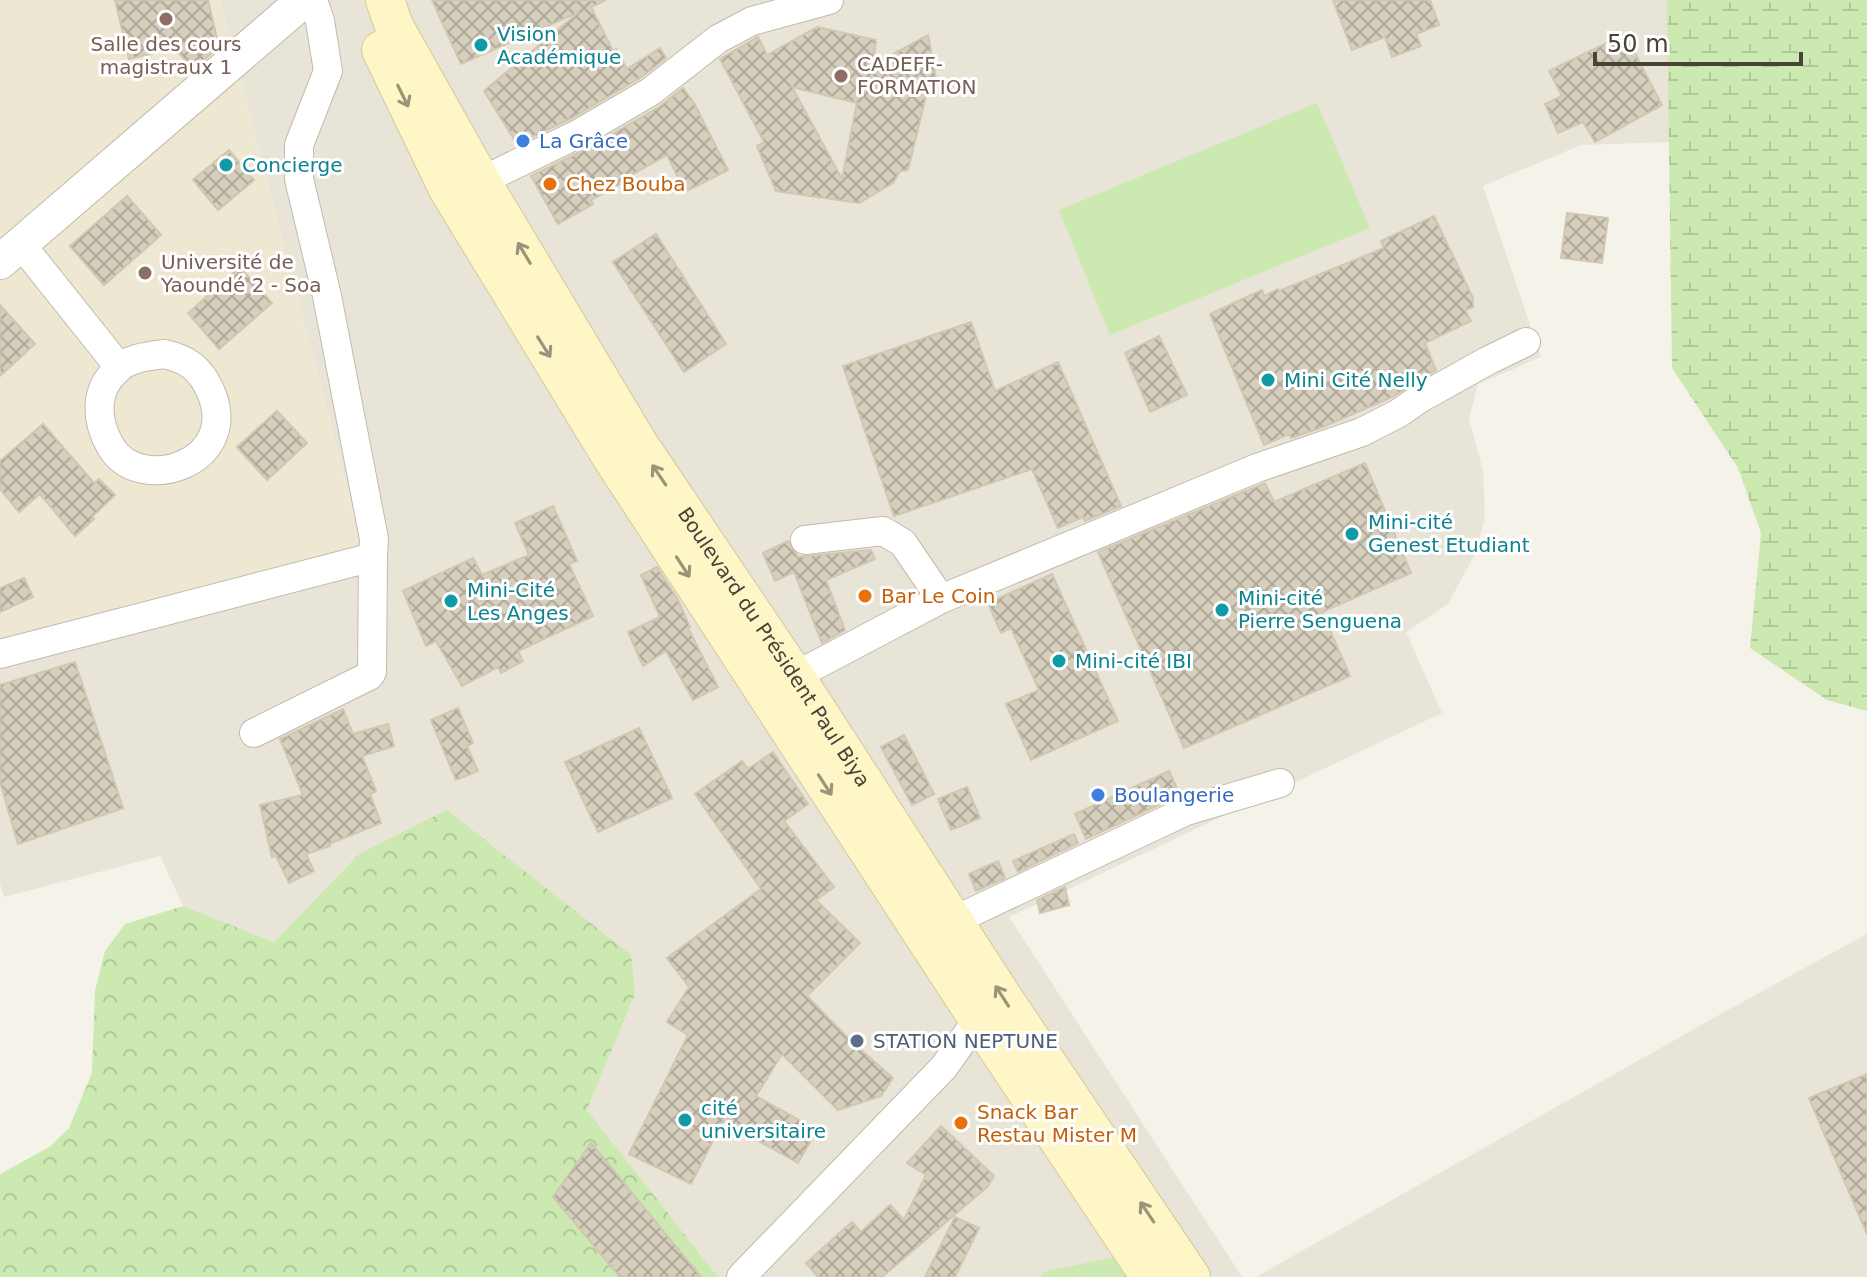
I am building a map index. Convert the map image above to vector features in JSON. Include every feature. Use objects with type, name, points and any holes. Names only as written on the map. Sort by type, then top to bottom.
[{"type":"main road","name":"Boulevard du Président Paul Biya","points":[[359,0],[456,203],[612,458],[1150,1277]]},
{"type":"main road","name":"Boulevard du Président Paul Biya","points":[[385,0],[394,26],[481,181],[638,443],[1191,1277]]},
{"type":"street","points":[[119,367],[10,252],[304,0]]},
{"type":"street","points":[[254,733],[372,672],[374,539],[333,325],[299,179],[299,145],[328,71],[320,21],[313,0]]},
{"type":"street","points":[[481,181],[578,134],[650,92],[718,39],[740,27],[829,0]]},
{"type":"street","points":[[795,676],[941,599],[1257,468],[1362,432],[1526,342]]},
{"type":"street","points":[[164,354],[183,358],[202,375],[217,409],[217,424],[213,441],[198,457],[166,470],[147,470],[125,463],[113,451],[98,418],[99,403],[107,383],[119,367],[142,357],[164,354]]},
{"type":"street","points":[[805,540],[883,531],[903,543],[941,599]]},
{"type":"street","points":[[0,654],[373,557]]},
{"type":"street","points":[[953,921],[1186,811],[1280,783]]},
{"type":"street","points":[[741,1277],[944,1067],[978,1019]]},
{"type":"shaded area","name":"Université de Yaoundé 2 - Soa","points":[[0,0],[220,0],[362,545],[0,637]]},
{"type":"shaded area","points":[[220,0],[1667,0],[1671,142],[1581,145],[1483,186],[1541,357],[1478,384],[1469,419],[1483,471],[1485,517],[1476,552],[1448,604],[1406,632],[1442,713],[1009,917],[1242,1277],[1044,1272],[1041,1277],[718,1277],[587,1110],[635,994],[359,854],[274,942],[183,906],[160,856],[4,897],[0,884],[0,637],[362,545]]},
{"type":"shaded area","points":[[1867,934],[1867,1277],[1256,1277],[1726,1011]]},
{"type":"green space","points":[[1667,0],[1867,0],[1867,711],[1827,700],[1750,648],[1761,533],[1738,468],[1672,368]]},
{"type":"green space","points":[[1317,103],[1370,228],[1110,335],[1059,210]]},
{"type":"green space","points":[[447,810],[631,955],[635,994],[587,1110],[718,1277],[0,1277],[0,1174],[51,1146],[69,1128],[92,1073],[95,991],[105,951],[125,924],[183,906],[274,942],[359,854]]},
{"type":"green space","points":[[1114,1257],[1191,1277],[1041,1277],[1043,1272]]},
{"type":"building","name":"Salle des cours magistraux 1","points":[[115,0],[208,0],[219,47],[193,69],[175,48],[129,59]]},
{"type":"building","points":[[432,0],[606,0],[591,7],[613,51],[616,49],[627,69],[660,48],[666,58],[640,78],[570,119],[517,144],[484,91],[579,12],[461,64]]},
{"type":"building","points":[[1333,0],[1430,0],[1439,25],[1416,34],[1421,46],[1392,57],[1385,37],[1352,50]]},
{"type":"building","points":[[817,27],[876,40],[873,65],[928,35],[937,84],[933,92],[926,96],[908,170],[900,171],[893,183],[859,203],[776,191],[757,146],[764,142],[720,59],[758,37],[767,55]],"holes":[[[792,87],[857,103],[842,179]]]},
{"type":"building","points":[[1625,34],[1662,105],[1595,142],[1583,122],[1558,133],[1545,104],[1562,96],[1549,71]]},
{"type":"building","points":[[683,88],[694,103],[728,170],[685,192],[667,155],[591,200],[593,204],[558,224],[531,176],[659,107]]},
{"type":"building","name":"Concierge","points":[[229,150],[254,180],[218,210],[193,180]]},
{"type":"building","points":[[127,196],[161,235],[104,285],[70,246]]},
{"type":"building","points":[[1567,213],[1608,218],[1602,263],[1561,258]]},
{"type":"building","points":[[1434,216],[1473,298],[1473,307],[1465,310],[1471,321],[1425,343],[1436,370],[1392,397],[1323,427],[1291,438],[1289,434],[1264,445],[1210,314],[1262,290],[1264,296],[1279,291],[1384,248],[1381,241]]},
{"type":"building","points":[[656,234],[726,344],[684,372],[613,262]]},
{"type":"building","points":[[240,267],[272,303],[219,349],[188,313]]},
{"type":"building","points":[[0,305],[35,344],[0,376]]},
{"type":"building","points":[[971,322],[995,391],[1058,362],[1121,506],[1058,528],[1032,469],[894,516],[843,366]]},
{"type":"building","points":[[1159,336],[1187,395],[1150,412],[1125,353]]},
{"type":"building","points":[[277,411],[307,443],[267,480],[237,447]]},
{"type":"building","points":[[43,424],[94,483],[99,479],[115,495],[75,536],[40,494],[19,512],[0,489],[0,461]]},
{"type":"building","name":"Mini-cité Pierre Senguena","points":[[1365,463],[1411,573],[1322,612],[1350,676],[1184,748],[1098,552],[1265,483],[1274,502]]},
{"type":"building","points":[[553,506],[577,561],[569,564],[593,616],[518,651],[523,661],[501,673],[498,667],[462,686],[436,641],[426,646],[403,591],[473,558],[482,575],[529,555],[515,523]]},
{"type":"building","points":[[788,541],[798,557],[871,550],[875,559],[826,580],[845,630],[822,643],[794,572],[775,581],[763,553]]},
{"type":"building","points":[[657,567],[678,600],[688,628],[718,687],[693,700],[666,651],[643,666],[628,632],[660,617],[641,575]]},
{"type":"building","name":"Mini-cité IBI","points":[[1052,574],[1118,721],[1031,760],[1006,704],[1039,690],[1011,628],[1001,633],[988,603]]},
{"type":"building","points":[[24,578],[33,597],[0,612],[0,588]]},
{"type":"building","points":[[75,662],[123,808],[18,844],[0,782],[0,685]]},
{"type":"building","points":[[458,708],[473,743],[467,746],[478,771],[456,780],[431,720]]},
{"type":"building","points":[[343,709],[353,734],[388,724],[394,746],[362,756],[376,791],[370,794],[381,823],[306,854],[314,871],[289,883],[276,856],[272,857],[260,805],[303,795],[280,739]]},
{"type":"building","points":[[639,728],[672,798],[598,832],[565,762]]},
{"type":"building","points":[[904,735],[934,794],[912,805],[881,747]]},
{"type":"building","points":[[773,752],[808,804],[784,821],[834,887],[816,900],[860,943],[807,996],[893,1078],[881,1096],[838,1110],[782,1054],[756,1096],[817,1130],[798,1163],[723,1121],[691,1184],[629,1154],[688,1035],[667,1022],[689,987],[667,958],[761,889],[695,794],[742,761],[748,769]]},
{"type":"building","points":[[1169,771],[1180,795],[1086,839],[1075,814]]},
{"type":"building","points":[[967,787],[980,818],[951,830],[938,799]]},
{"type":"building","points":[[1074,834],[1078,843],[1018,872],[1013,861]]},
{"type":"building","points":[[998,861],[1005,878],[976,891],[969,874]]},
{"type":"building","points":[[1065,887],[1069,905],[1040,913],[1037,900]]},
{"type":"building","points":[[1867,1074],[1867,1234],[1809,1098]]},
{"type":"building","points":[[941,1126],[994,1176],[988,1186],[882,1277],[818,1277],[806,1263],[852,1222],[861,1232],[890,1205],[904,1220],[926,1175],[907,1163]]},
{"type":"building","points":[[591,1143],[701,1277],[620,1277],[553,1197]]},
{"type":"building","points":[[955,1217],[979,1228],[955,1277],[925,1277]]},
{"type":"place","name":"Salle des cours magistraux 1","points":[[166,19]]},
{"type":"place","name":"Vision Académique","points":[[481,45]]},
{"type":"place","name":"CADEFF- FORMATION","points":[[841,76]]},
{"type":"place","name":"La Grâce","points":[[523,141]]},
{"type":"place","name":"Concierge","points":[[226,165]]},
{"type":"place","name":"Chez Bouba","points":[[550,184]]},
{"type":"place","name":"Université de Yaoundé 2 - Soa","points":[[145,273]]},
{"type":"place","name":"Mini Cité Nelly","points":[[1268,380]]},
{"type":"place","name":"Mini-cité Genest Etudiant","points":[[1352,534]]},
{"type":"place","name":"Bar Le Coin","points":[[865,596]]},
{"type":"place","name":"Mini-Cité Les Anges","points":[[451,601]]},
{"type":"place","name":"Mini-cité Pierre Senguena","points":[[1222,610]]},
{"type":"place","name":"Mini-cité IBI","points":[[1059,661]]},
{"type":"place","name":"Boulangerie","points":[[1098,795]]},
{"type":"place","name":"STATION NEPTUNE","points":[[857,1041]]},
{"type":"place","name":"cité universitaire","points":[[685,1120]]},
{"type":"place","name":"Snack Bar Restau Mister M","points":[[961,1123]]}]
